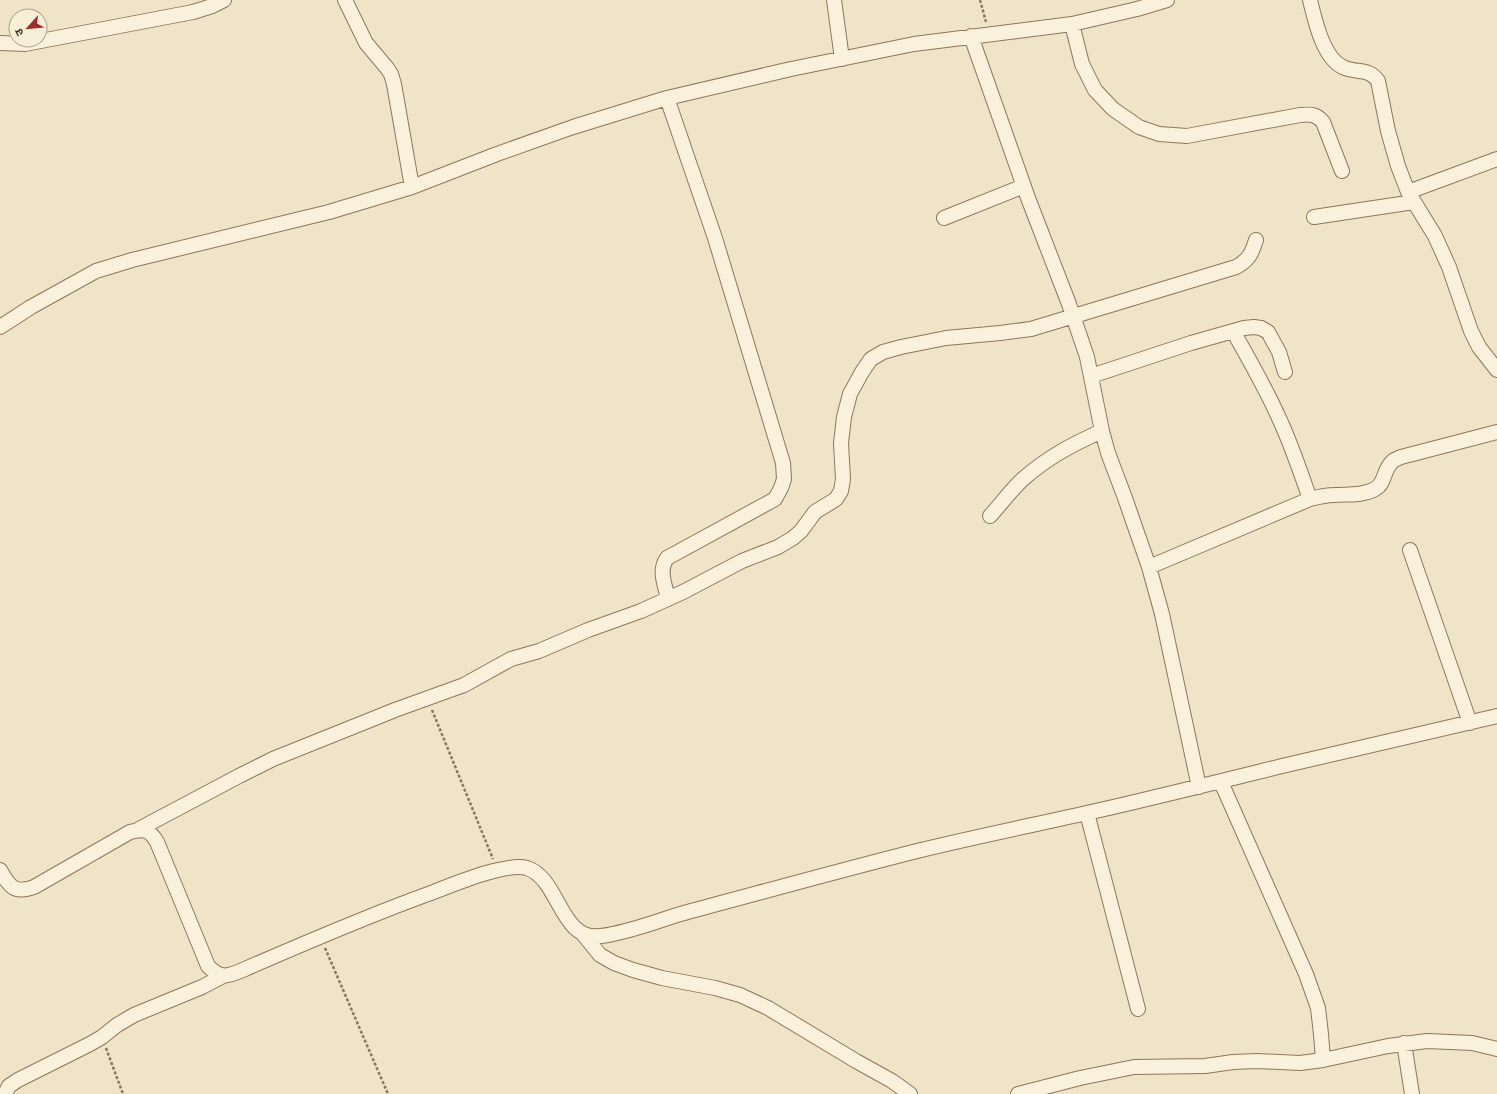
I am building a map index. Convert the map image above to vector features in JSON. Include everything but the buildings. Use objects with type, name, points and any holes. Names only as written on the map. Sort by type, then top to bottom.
[{"type":"street","points":[[0,43],[25,44],[193,12],[212,6],[224,0]]},
{"type":"street","points":[[345,0],[366,43],[391,74],[412,188]]},
{"type":"street","points":[[834,0],[842,59]]},
{"type":"street","points":[[0,327],[96,271],[139,258],[329,212],[412,188],[498,154],[573,127],[667,98],[914,44],[1072,24],[1137,9],[1167,0]]},
{"type":"street","points":[[1310,0],[1324,44],[1330,56],[1345,68],[1368,72],[1374,76],[1378,82],[1388,131],[1398,166],[1411,197],[1435,236],[1449,267],[1471,331],[1479,347],[1497,370]]},
{"type":"street","points":[[1072,24],[1082,64],[1095,90],[1113,109],[1139,127],[1159,134],[1187,136],[1312,114],[1318,116],[1324,122],[1342,171]]},
{"type":"street","points":[[971,36],[1087,357],[1102,432],[1108,453],[1149,567],[1162,614],[1199,787]]},
{"type":"street","points":[[667,98],[715,238],[783,463],[784,479],[775,499],[668,558],[663,565],[662,572],[668,599]]},
{"type":"street","points":[[1314,217],[1411,197],[1497,158]]},
{"type":"street","points":[[944,218],[1024,186]]},
{"type":"street","points":[[0,870],[15,890],[24,891],[34,887],[130,832],[139,829],[274,759],[333,734],[464,685],[511,659],[538,651],[588,630],[641,611],[735,565],[778,547],[801,531],[815,512],[836,499],[841,491],[843,479],[841,443],[844,417],[850,394],[871,359],[883,352],[946,338],[1031,329],[1236,267],[1244,263],[1251,255],[1256,240]]},
{"type":"street","points":[[1091,376],[1191,343],[1233,331],[1254,327],[1261,328],[1268,332],[1279,352],[1284,372]]},
{"type":"street","points":[[1233,331],[1279,417],[1310,499]]},
{"type":"street","points":[[990,516],[1023,480],[1037,468],[1071,445],[1102,432]]},
{"type":"street","points":[[1149,567],[1310,499],[1323,495],[1362,493],[1375,489],[1385,478],[1387,468],[1393,461],[1401,457],[1497,432]]},
{"type":"street","points":[[1410,550],[1470,723]]},
{"type":"street","points":[[583,934],[597,937],[617,933],[685,913],[919,851],[1221,782],[1497,716]]},
{"type":"street","points":[[1221,782],[1306,974],[1318,1008],[1323,1060]]},
{"type":"street","points":[[1087,813],[1138,1008]]},
{"type":"street","points":[[139,829],[147,830],[153,835],[202,954],[208,966],[214,973],[223,976]]},
{"type":"street","points":[[5,1094],[9,1086],[18,1080],[102,1037],[117,1025],[223,976],[245,970],[363,918],[456,883],[498,870],[519,867],[528,868],[538,874],[547,885],[570,922],[583,934],[600,955],[614,963],[633,970],[740,995],[768,1008],[892,1081],[910,1094]]},
{"type":"street","points":[[1018,1094],[1080,1078],[1134,1067],[1206,1066],[1233,1062],[1257,1061],[1300,1063],[1323,1060],[1404,1043],[1427,1041],[1485,1045],[1497,1049]]},
{"type":"street","points":[[1404,1043],[1412,1094]]},
{"type":"path","points":[[980,0],[990,34]]},
{"type":"path","points":[[428,699],[498,870]]},
{"type":"path","points":[[320,936],[388,1094]]},
{"type":"path","points":[[102,1037],[123,1094]]}]
